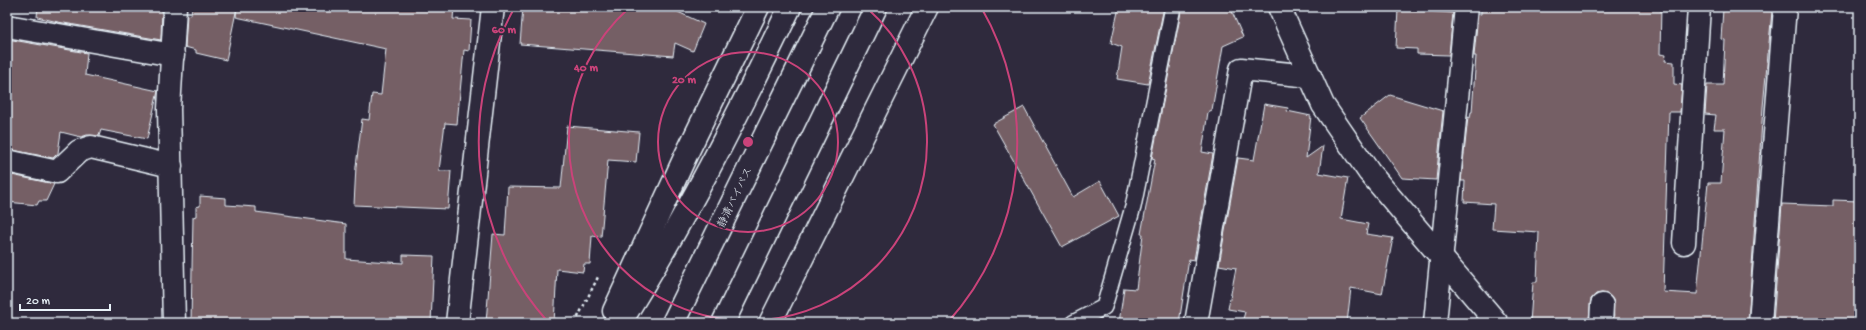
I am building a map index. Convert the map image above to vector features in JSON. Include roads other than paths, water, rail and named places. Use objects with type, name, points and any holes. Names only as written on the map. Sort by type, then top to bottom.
[{"type":"main road","points":[[174,323],[169,109],[175,7]]},
{"type":"main road","points":[[458,323],[493,7]]},
{"type":"main road","points":[[608,323],[686,155],[758,7]]},
{"type":"main road","points":[[620,323],[658,263],[744,102],[790,7]]},
{"type":"main road","name":"静清バイパス","points":[[673,323],[828,7]]},
{"type":"main road","points":[[723,323],[876,7]]},
{"type":"main road","points":[[770,323],[927,7]]},
{"type":"main road","points":[[1278,7],[1323,105],[1369,172],[1441,255],[1497,323]]},
{"type":"main road","points":[[1435,323],[1466,7]]},
{"type":"main road","points":[[1684,243],[1699,7]]},
{"type":"main road","points":[[1760,323],[1785,7]]},
{"type":"main road","points":[[7,26],[173,55]]},
{"type":"main road","points":[[1196,323],[1240,69],[1310,76]]},
{"type":"main road","points":[[7,161],[57,172],[79,151],[91,147],[171,166]]},
{"type":"lane","points":[[1074,323],[1104,307],[1133,207],[1173,7]]}]
